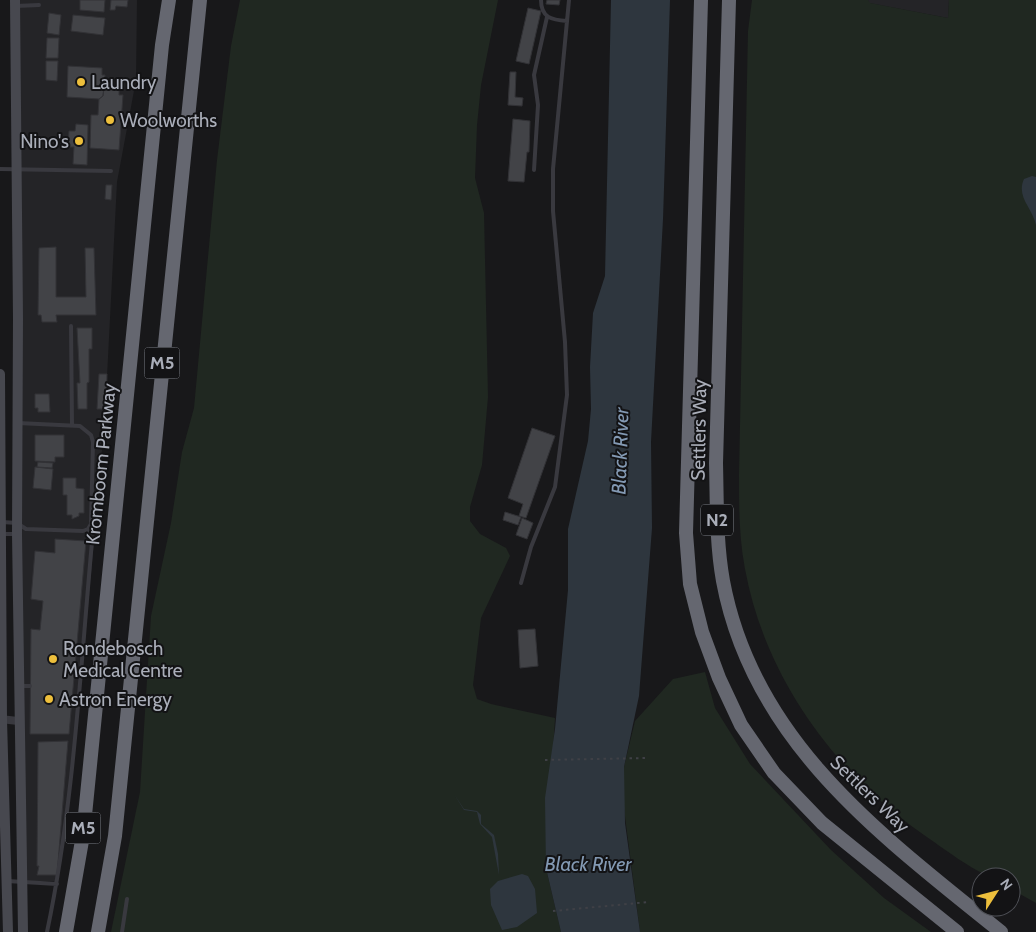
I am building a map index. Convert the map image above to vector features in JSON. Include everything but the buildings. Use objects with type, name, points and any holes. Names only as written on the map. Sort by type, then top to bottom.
[{"type":"highway","name":"Kromboom Parkway","points":[[66,932],[82,844],[162,46],[169,0]]},
{"type":"highway","name":"M5","points":[[98,932],[115,836],[200,0]]},
{"type":"highway","name":"Settlers Way","points":[[701,0],[686,533],[690,584],[702,632],[719,678],[741,724],[774,773],[822,823],[956,932]]},
{"type":"highway","name":"Settlers Way","points":[[729,0],[716,463],[717,522],[723,580],[732,620],[750,665],[771,707],[805,755],[849,804],[890,842],[1001,932]]},
{"type":"main road","points":[[15,3],[19,529],[18,720],[23,932]]},
{"type":"main road","points":[[0,374],[1,719],[8,932]]},
{"type":"street","points":[[1,719],[18,720]]},
{"type":"lane","points":[[541,0],[542,12],[547,18],[567,21]]},
{"type":"lane","points":[[521,583],[531,547],[555,486],[567,395],[565,342],[553,210],[556,130],[569,0]]},
{"type":"lane","points":[[15,3],[39,5]]},
{"type":"lane","points":[[534,170],[538,105],[534,75],[547,18]]},
{"type":"lane","points":[[0,169],[111,171]]},
{"type":"lane","points":[[71,326],[72,425]]},
{"type":"lane","points":[[1,534],[19,529],[83,531],[88,529],[91,524],[93,442],[87,430],[72,425],[18,423]]},
{"type":"lane","points":[[1,522],[19,529]]},
{"type":"lane","points":[[47,932],[57,884],[76,737],[80,667],[92,542],[88,529]]},
{"type":"lane","points":[[18,686],[30,686]]},
{"type":"lane","points":[[73,689],[79,689]]},
{"type":"lane","points":[[6,881],[57,884]]},
{"type":"lane","points":[[122,932],[127,899]]},
{"type":"path","points":[[545,760],[647,758]]},
{"type":"path","points":[[553,912],[649,902]]},
{"type":"shaded area","points":[[15,0],[137,0],[136,80],[117,182],[105,416],[85,642],[58,881],[22,881]]},
{"type":"shaded area","points":[[240,0],[498,0],[481,85],[477,125],[475,178],[484,213],[488,397],[482,465],[470,507],[470,521],[480,534],[506,548],[510,556],[481,618],[473,685],[477,699],[491,704],[555,718],[546,868],[561,932],[111,932],[140,792],[151,616],[171,523],[182,452],[194,408],[217,160],[231,46]]},
{"type":"shaded area","points":[[752,0],[868,0],[870,3],[948,18],[949,0],[1036,0],[1036,903],[1021,895],[1021,867],[972,867],[924,835],[861,783],[809,720],[787,685],[769,648],[755,609],[743,557],[739,487],[748,31]]},
{"type":"shaded area","points":[[868,0],[949,0],[948,18],[869,3]]},
{"type":"shaded area","points":[[705,672],[715,708],[750,764],[831,850],[884,898],[931,932],[640,932],[623,801],[624,767],[635,721],[673,679]]},
{"type":"water","name":"Black River","points":[[611,0],[670,0],[663,219],[651,442],[652,528],[639,696],[624,767],[625,823],[640,932],[561,932],[546,868],[545,798],[555,729],[568,590],[568,529],[588,441],[591,409],[590,367],[593,313],[605,276]]},
{"type":"water","points":[[1032,176],[1036,177],[1036,225],[1022,191],[1024,179]]},
{"type":"water","points":[[454,794],[464,809],[477,811],[481,815],[481,824],[494,835],[498,854],[499,875],[492,837],[480,824],[477,812],[464,810]]},
{"type":"water","points":[[522,874],[528,876],[535,889],[537,913],[517,927],[502,930],[491,905],[490,889],[498,881]]},
{"type":"place","name":"Laundry","points":[[81,82]]},
{"type":"place","name":"Woolworths","points":[[110,120]]},
{"type":"place","name":"Nino's","points":[[79,141]]},
{"type":"place","name":"Rondebosch Medical Centre","points":[[53,659]]},
{"type":"place","name":"Astron Energy","points":[[49,699]]}]
